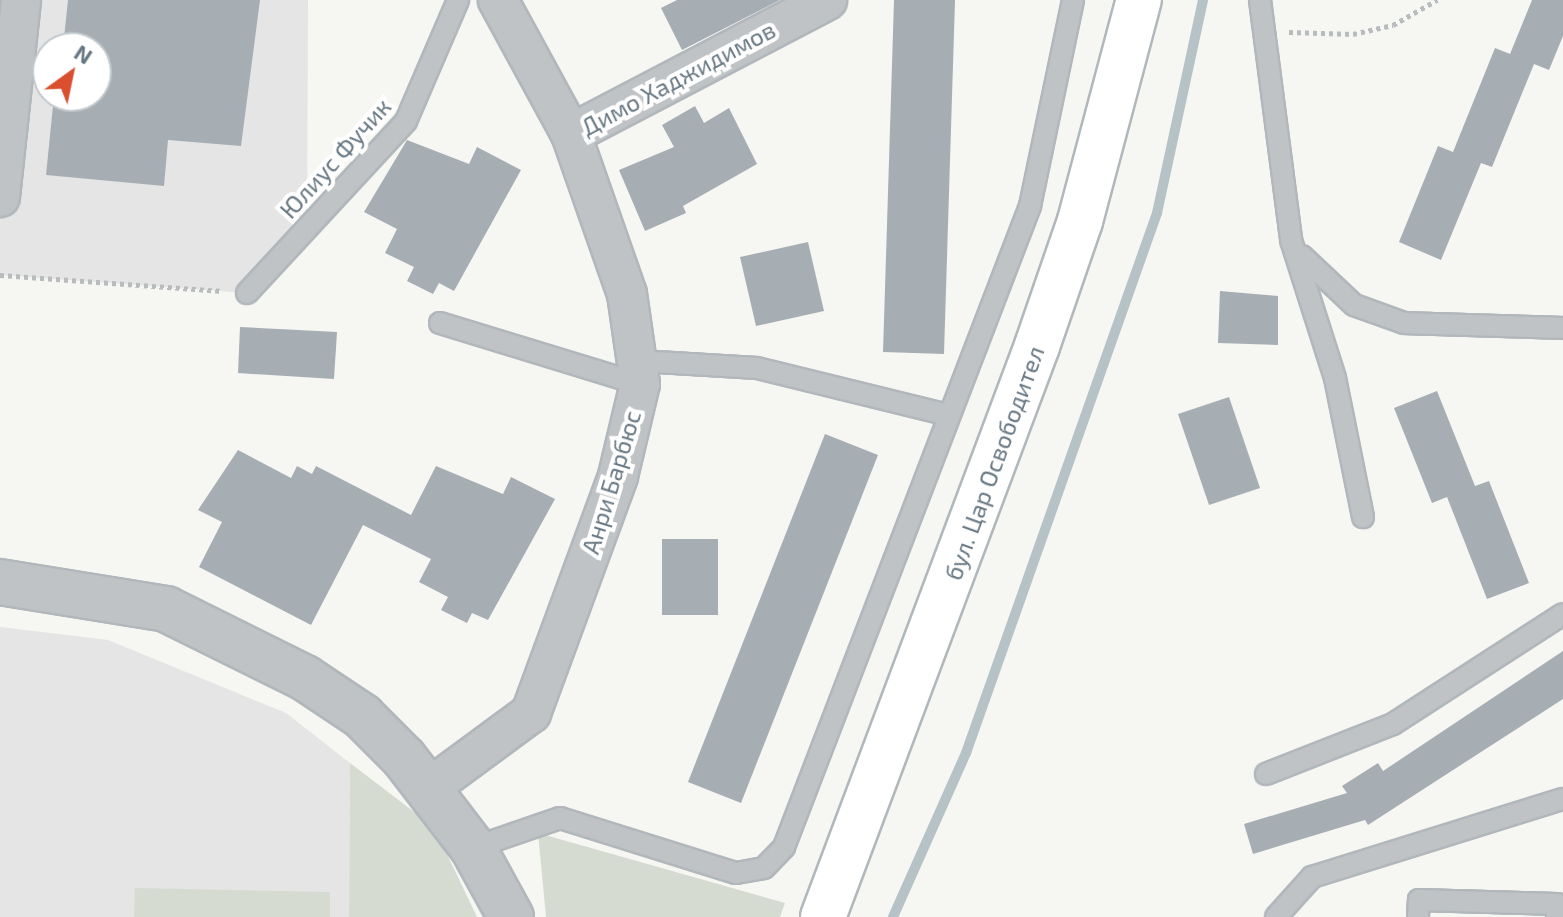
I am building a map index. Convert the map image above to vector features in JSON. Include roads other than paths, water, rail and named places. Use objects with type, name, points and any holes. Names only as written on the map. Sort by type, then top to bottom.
[{"type":"main road","name":"бул. Цар Освободител","points":[[823,917],[1065,263],[1139,0]]},
{"type":"main road","name":"бул. Цар Освободител","points":[[849,917],[997,528],[1137,112],[1166,0]]},
{"type":"street","points":[[2,177],[21,0]]},
{"type":"street","name":"Анри Барбюс","points":[[428,789],[531,713],[618,476],[640,372],[627,294],[571,134],[498,0]]},
{"type":"street","name":"Димо Хаджидимов","points":[[571,134],[827,0]]},
{"type":"street","points":[[0,582],[166,609],[242,641],[362,716],[428,789],[473,848],[511,917]]},
{"type":"lane","name":"Юлиус Фучик","points":[[247,293],[406,121],[458,0]]},
{"type":"lane","points":[[473,848],[560,818],[736,873],[775,859],[1030,206],[1073,0]]},
{"type":"lane","points":[[1260,0],[1291,240],[1335,378],[1363,517]]},
{"type":"lane","points":[[1291,240],[1315,274],[1354,305],[1404,323],[1563,328]]},
{"type":"lane","points":[[440,323],[640,372],[757,368],[948,415]]},
{"type":"lane","points":[[1266,774],[1393,724],[1563,614]]},
{"type":"lane","points":[[1276,917],[1312,877],[1563,799]]},
{"type":"lane","points":[[1418,917],[1419,900],[1557,904],[1557,917]]},
{"type":"waterway","points":[[893,917],[966,753],[1157,213],[1203,0]]}]
